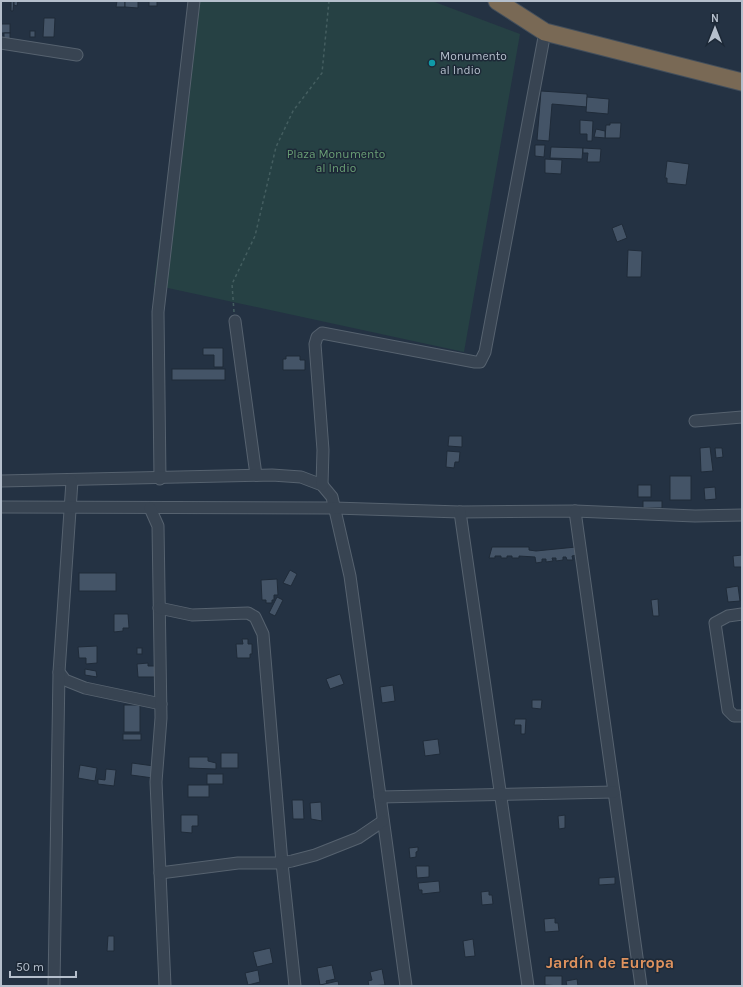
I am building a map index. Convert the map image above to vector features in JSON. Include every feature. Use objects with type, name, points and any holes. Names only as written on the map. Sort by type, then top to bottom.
[{"type":"highway","points":[[500,2],[545,32],[742,82]]},
{"type":"street","points":[[160,479],[158,312],[194,1]]},
{"type":"street","points":[[322,485],[323,450],[315,344],[317,337],[322,333],[475,362],[480,362],[486,352],[545,32]]},
{"type":"street","points":[[1,43],[77,55]]},
{"type":"street","points":[[235,322],[256,475]]},
{"type":"street","points":[[695,421],[742,417]]},
{"type":"street","points":[[1,481],[160,479],[256,475],[301,477],[322,485],[332,497],[350,576],[406,986]]},
{"type":"street","points":[[54,986],[59,672],[72,508],[72,481]]},
{"type":"street","points":[[1,507],[334,508],[460,512],[575,511],[695,516],[742,515]]},
{"type":"street","points":[[150,508],[158,526],[161,704],[156,782],[165,986]]},
{"type":"street","points":[[575,511],[641,986]]},
{"type":"street","points":[[460,512],[528,986]]},
{"type":"street","points":[[159,608],[192,615],[248,613],[255,617],[261,628],[263,634],[282,863],[295,986]]},
{"type":"street","points":[[742,614],[728,616],[715,623],[728,710],[734,716],[742,716]]},
{"type":"street","points":[[59,672],[65,680],[85,688],[161,704]]},
{"type":"street","points":[[380,798],[614,792]]},
{"type":"street","points":[[160,873],[238,863],[282,863],[315,855],[358,838],[383,821]]},
{"type":"path","points":[[235,322],[232,284],[255,236],[276,147],[293,110],[322,73],[329,1]]},
{"type":"green space","name":"Plaza Monumento al Indio","points":[[190,1],[432,1],[520,34],[464,352],[154,285]]},
{"type":"building","points":[[11,1],[14,1],[13,11],[11,11]]},
{"type":"building","points":[[14,1],[18,1],[17,6],[14,5]]},
{"type":"building","points":[[117,1],[125,1],[125,7],[116,7]]},
{"type":"building","points":[[125,1],[138,1],[138,8],[125,7]]},
{"type":"building","points":[[149,1],[157,1],[157,6],[149,6]]},
{"type":"building","points":[[44,18],[55,18],[54,37],[43,37]]},
{"type":"building","points":[[1,24],[10,24],[10,33],[1,33]]},
{"type":"building","points":[[30,31],[35,31],[35,37],[30,37]]},
{"type":"building","points":[[4,33],[10,33],[10,39],[4,39]]},
{"type":"building","points":[[541,91],[587,94],[587,107],[552,104],[549,141],[537,140]]},
{"type":"building","points":[[587,97],[609,99],[608,114],[586,112]]},
{"type":"building","points":[[580,120],[593,121],[592,141],[587,141],[587,134],[580,134]]},
{"type":"building","points":[[610,123],[621,123],[620,138],[605,138],[606,125],[610,125]]},
{"type":"building","points":[[596,129],[605,131],[605,138],[594,137]]},
{"type":"building","points":[[535,145],[545,145],[544,157],[535,156]]},
{"type":"building","points":[[551,147],[583,148],[582,159],[550,158]]},
{"type":"building","points":[[583,148],[601,149],[600,162],[587,162],[588,153],[583,153]]},
{"type":"building","points":[[545,159],[562,160],[561,174],[545,173]]},
{"type":"building","points":[[667,161],[689,164],[686,185],[667,183],[667,178],[665,178]]},
{"type":"building","points":[[622,224],[627,238],[617,242],[612,228]]},
{"type":"building","points":[[628,250],[642,251],[641,277],[627,277]]},
{"type":"building","points":[[203,348],[223,348],[223,367],[214,367],[214,355],[203,355]]},
{"type":"building","points":[[286,356],[300,356],[300,360],[305,360],[305,370],[283,370],[283,359],[286,359]]},
{"type":"building","points":[[172,369],[225,369],[225,380],[172,380]]},
{"type":"building","points":[[449,436],[462,436],[462,447],[448,446]]},
{"type":"building","points":[[710,447],[713,471],[701,472],[700,448]]},
{"type":"building","points":[[715,448],[722,448],[723,457],[716,458]]},
{"type":"building","points":[[447,451],[460,452],[459,462],[455,462],[454,468],[446,467]]},
{"type":"building","points":[[670,476],[691,476],[691,500],[670,500]]},
{"type":"building","points":[[638,485],[651,485],[651,497],[638,497]]},
{"type":"building","points":[[715,487],[716,499],[705,500],[704,488]]},
{"type":"building","points":[[643,501],[662,501],[662,508],[643,508]]},
{"type":"building","points":[[492,547],[529,547],[529,550],[536,551],[576,547],[577,555],[572,556],[573,560],[567,560],[566,557],[563,557],[563,560],[556,561],[556,558],[552,558],[553,561],[546,562],[546,559],[542,559],[542,562],[536,563],[535,557],[519,556],[519,558],[512,558],[512,556],[507,556],[507,558],[501,558],[501,556],[495,556],[495,558],[489,558]]},
{"type":"building","points":[[742,555],[742,567],[734,567],[733,556]]},
{"type":"building","points":[[290,570],[297,574],[291,586],[283,583]]},
{"type":"building","points":[[79,573],[116,573],[116,591],[79,591]]},
{"type":"building","points":[[277,579],[278,595],[274,595],[274,600],[272,600],[272,603],[266,603],[266,600],[262,600],[261,580]]},
{"type":"building","points":[[738,586],[740,601],[728,602],[726,588]]},
{"type":"building","points":[[277,597],[283,600],[275,616],[269,613]]},
{"type":"building","points":[[658,599],[659,616],[653,616],[651,600]]},
{"type":"building","points":[[114,614],[128,614],[129,628],[123,628],[123,631],[114,632]]},
{"type":"building","points":[[242,639],[248,639],[248,644],[252,644],[252,654],[250,654],[250,658],[237,658],[236,644],[243,644]]},
{"type":"building","points":[[97,646],[97,663],[86,664],[86,658],[79,658],[78,647]]},
{"type":"building","points":[[137,648],[142,648],[142,654],[137,654]]},
{"type":"building","points":[[148,663],[148,666],[157,666],[157,677],[138,677],[137,664]]},
{"type":"building","points":[[85,669],[96,671],[97,677],[85,675]]},
{"type":"building","points":[[340,674],[344,684],[330,689],[326,679]]},
{"type":"building","points":[[393,685],[395,701],[382,703],[380,687]]},
{"type":"building","points":[[532,700],[542,700],[541,709],[532,708]]},
{"type":"building","points":[[124,705],[140,705],[140,732],[124,732]]},
{"type":"building","points":[[515,719],[526,719],[525,734],[521,734],[521,725],[514,725]]},
{"type":"building","points":[[123,734],[141,734],[141,740],[123,740]]},
{"type":"building","points":[[438,739],[440,754],[425,756],[423,741]]},
{"type":"building","points":[[221,753],[238,753],[238,768],[221,768]]},
{"type":"building","points":[[189,757],[208,757],[208,761],[216,763],[216,769],[189,768]]},
{"type":"building","points":[[132,763],[154,766],[153,778],[131,775]]},
{"type":"building","points":[[80,765],[97,768],[95,781],[78,778]]},
{"type":"building","points":[[106,769],[116,770],[114,786],[98,784],[98,779],[105,780]]},
{"type":"building","points":[[207,774],[223,774],[223,784],[207,784]]},
{"type":"building","points":[[188,785],[209,785],[209,797],[188,797]]},
{"type":"building","points":[[292,800],[303,800],[304,819],[293,819]]},
{"type":"building","points":[[321,802],[322,821],[311,819],[310,803]]},
{"type":"building","points":[[181,815],[198,815],[198,826],[192,826],[192,833],[181,832]]},
{"type":"building","points":[[565,815],[565,828],[559,829],[558,816]]},
{"type":"building","points":[[418,847],[416,857],[410,858],[409,848]]},
{"type":"building","points":[[416,866],[429,866],[429,877],[417,878]]},
{"type":"building","points":[[615,877],[615,884],[599,885],[599,878]]},
{"type":"building","points":[[439,881],[440,892],[422,894],[422,890],[419,890],[418,883]]},
{"type":"building","points":[[489,891],[489,895],[492,895],[493,904],[482,905],[481,892]]},
{"type":"building","points":[[555,918],[555,923],[558,923],[559,931],[545,932],[544,919]]},
{"type":"building","points":[[108,936],[114,936],[114,951],[107,951]]},
{"type":"building","points":[[473,939],[475,956],[465,957],[463,941]]},
{"type":"building","points":[[270,948],[273,963],[257,967],[253,952]]},
{"type":"building","points":[[332,965],[335,979],[326,981],[327,984],[320,985],[317,968]]},
{"type":"building","points":[[382,969],[385,985],[369,986],[368,981],[372,980],[370,972]]},
{"type":"building","points":[[258,970],[260,982],[248,985],[245,973]]},
{"type":"building","points":[[545,976],[562,976],[562,986],[545,985]]},
{"type":"building","points":[[577,979],[578,986],[567,986],[566,981]]},
{"type":"building","points":[[338,981],[339,986],[317,986],[320,985]]},
{"type":"place","name":"Monumento al Indio","points":[[432,63]]},
{"type":"district","name":"Jardín de Europa","points":[[610,962]]}]
